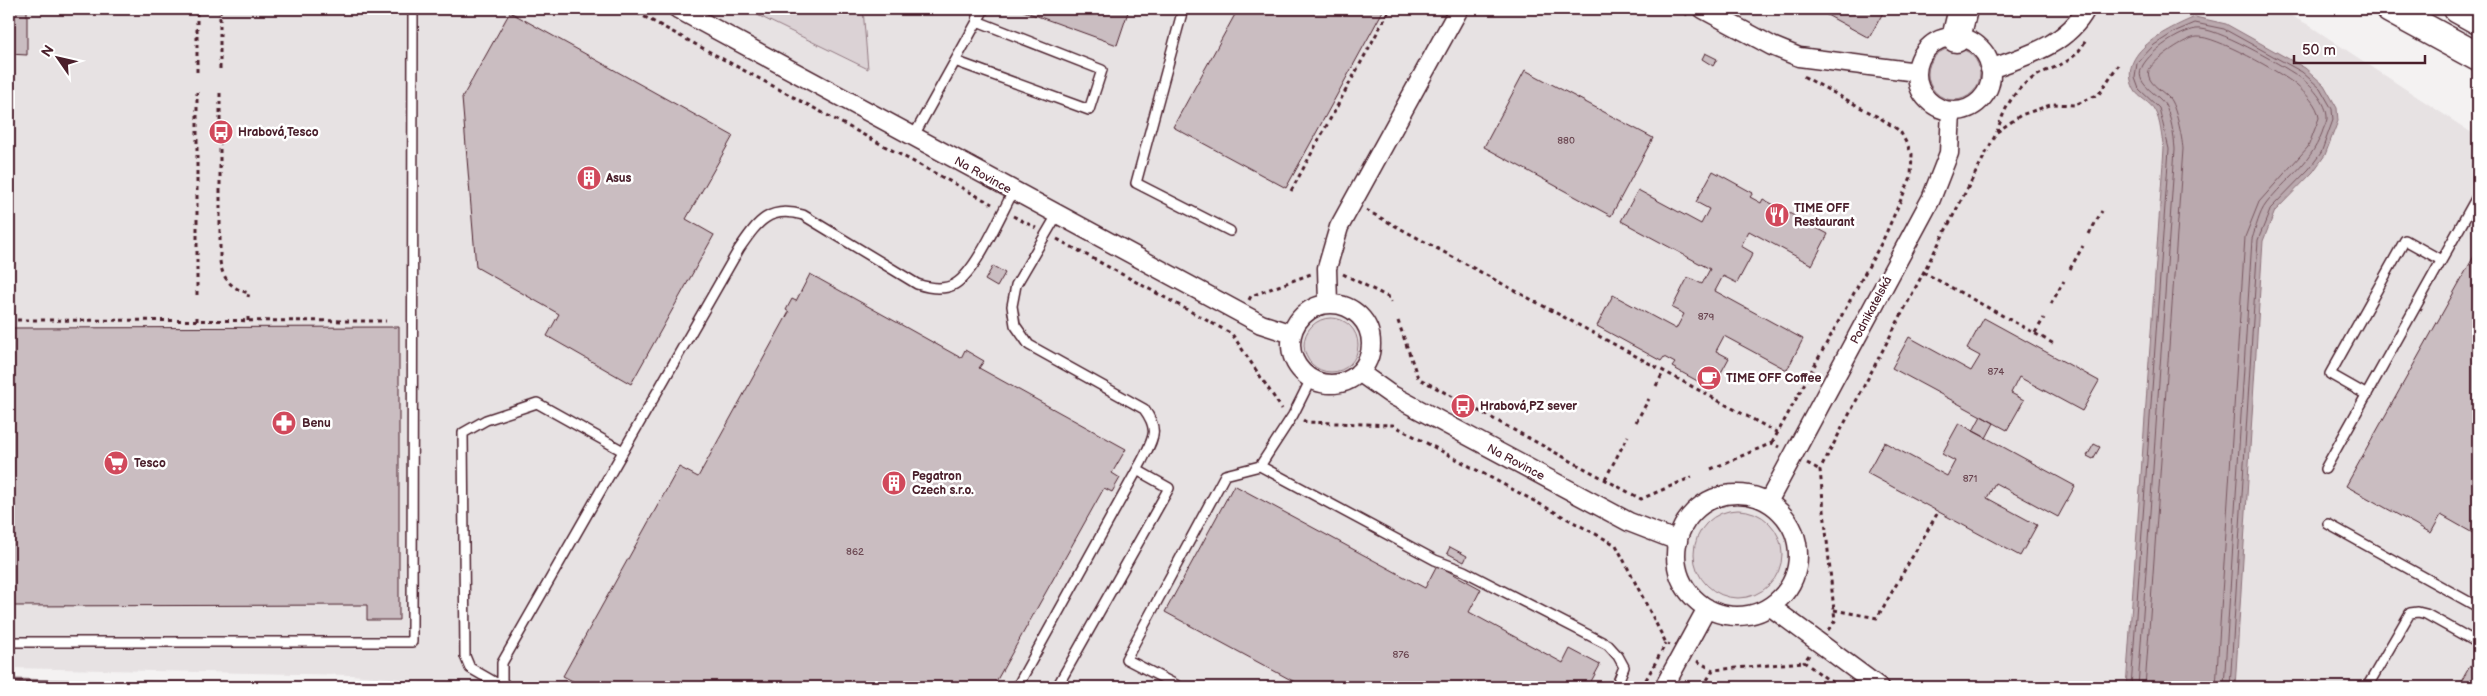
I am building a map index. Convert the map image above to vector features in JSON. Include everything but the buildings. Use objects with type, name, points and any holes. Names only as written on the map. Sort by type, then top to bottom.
[{"type":"highway","points":[[1956,38],[1963,9]]},
{"type":"highway","points":[[2390,9],[2478,57]]},
{"type":"highway","points":[[2458,9],[2478,20]]},
{"type":"street","name":"Na Rovince","points":[[678,9],[1013,192],[1261,324],[1292,334]]},
{"type":"street","points":[[1328,304],[1327,268],[1339,227],[1459,9]]},
{"type":"street","points":[[1990,69],[2043,49],[2059,40],[2072,28],[2086,9]]},
{"type":"street","points":[[1699,13],[1799,57],[1917,72]]},
{"type":"street","points":[[1956,38],[1975,44],[1988,60],[1990,69],[1987,91],[1981,99],[1972,106],[1952,111],[1940,109],[1927,99],[1918,84],[1917,72],[1920,61],[1926,51],[1940,41],[1956,38]]},
{"type":"street","name":"Podnikatelská","points":[[1768,502],[1931,199],[1949,153],[1952,111]]},
{"type":"street","points":[[1328,304],[1350,309],[1366,326],[1370,338],[1370,350],[1366,362],[1359,372],[1348,380],[1336,384],[1323,383],[1311,379],[1294,360],[1291,347],[1292,334],[1297,322],[1305,313],[1328,304]]},
{"type":"street","name":"Na Rovince","points":[[1359,372],[1390,394],[1628,522],[1678,542]]},
{"type":"street","points":[[1742,494],[1768,502],[1788,521],[1795,534],[1798,547],[1798,564],[1793,581],[1784,596],[1770,607],[1755,614],[1739,617],[1722,615],[1707,608],[1692,596],[1681,580],[1676,554],[1683,528],[1691,515],[1702,505],[1715,498],[1742,494]]},
{"type":"street","points":[[1770,607],[1879,687]]},
{"type":"street","points":[[1664,687],[1707,608]]},
{"type":"lane","points":[[9,642],[412,642],[413,9]]},
{"type":"lane","points":[[977,9],[978,21]]},
{"type":"lane","points":[[913,137],[984,9]]},
{"type":"lane","points":[[1183,9],[1136,183],[1230,231]]},
{"type":"lane","points":[[955,61],[1089,110],[1102,70],[978,21]]},
{"type":"lane","points":[[505,687],[502,681],[502,663],[739,248],[756,224],[766,216],[790,211],[803,215],[917,284],[936,288],[956,284],[972,266],[1013,192]]},
{"type":"lane","points":[[2325,469],[2478,195]]},
{"type":"lane","points":[[1017,687],[1137,470],[1154,432],[1152,421],[1144,409],[1030,345],[1015,325],[1012,306],[1016,285],[1057,215]]},
{"type":"lane","points":[[2367,395],[2330,374],[2334,366],[2405,240],[2441,260]]},
{"type":"lane","points":[[1260,466],[1293,415],[1311,379]]},
{"type":"lane","points":[[505,687],[470,668],[464,656],[463,432],[486,420],[537,403],[623,451]]},
{"type":"lane","points":[[1180,687],[1126,659],[1225,475],[1260,466],[1436,560],[1464,571],[1608,646],[1618,656],[1624,667],[1616,687]]},
{"type":"lane","points":[[1057,687],[1170,488],[1137,470]]},
{"type":"lane","points":[[2328,524],[2478,607]]},
{"type":"lane","points":[[2367,687],[2410,613],[2426,614],[2478,642]]},
{"type":"path","points":[[197,9],[197,72]]},
{"type":"path","points":[[220,9],[220,72]]},
{"type":"path","points":[[630,9],[1232,334],[1278,407],[1284,410]]},
{"type":"path","points":[[1291,191],[1390,9]]},
{"type":"path","points":[[1677,9],[1699,13]]},
{"type":"path","points":[[1826,632],[1835,621],[1820,470],[1997,132],[2003,112],[2016,92],[2030,79],[2061,66],[2070,60],[2087,38]]},
{"type":"path","points":[[1997,132],[2021,115],[2053,104],[2075,105],[2099,94],[2118,65]]},
{"type":"path","points":[[1711,469],[1772,443],[1883,240],[1911,177],[1912,154],[1900,131],[1880,118],[1795,72]]},
{"type":"path","points":[[197,92],[197,296]]},
{"type":"path","points":[[220,93],[220,261],[226,281],[240,291],[248,293],[248,297]]},
{"type":"path","points":[[1363,208],[1778,433]]},
{"type":"path","points":[[2089,234],[2102,211]]},
{"type":"path","points":[[2070,269],[2083,246]]},
{"type":"path","points":[[1923,272],[2056,345]]},
{"type":"path","points":[[1248,301],[1251,296],[1312,274],[1317,274]]},
{"type":"path","points":[[1337,274],[1345,274],[1390,298],[1391,302]]},
{"type":"path","points":[[2052,304],[2064,281]]},
{"type":"path","points":[[197,313],[197,321]]},
{"type":"path","points":[[248,313],[248,321]]},
{"type":"path","points":[[2035,333],[2044,318]]},
{"type":"path","points":[[9,320],[386,321]]},
{"type":"path","points":[[1398,321],[1418,378],[1641,499],[1692,477]]},
{"type":"path","points":[[1656,386],[1664,371]]},
{"type":"path","points":[[1414,384],[1418,378]]},
{"type":"path","points":[[1636,422],[1649,399]]},
{"type":"path","points":[[1301,419],[1306,422],[1393,425],[1616,545],[1666,643],[1673,647]]},
{"type":"path","points":[[1393,425],[1396,419]]},
{"type":"path","points":[[1605,479],[1628,436]]},
{"type":"path","points":[[1772,443],[1782,448]]},
{"type":"path","points":[[1806,463],[1820,470]]},
{"type":"path","points":[[1834,610],[1878,618],[1937,514]]},
{"type":"path","points":[[1616,545],[1619,540]]},
{"type":"path","points":[[1642,687],[1666,643]]},
{"type":"path","points":[[1804,662],[1810,654]]},
{"type":"path","points":[[1698,661],[1713,670],[1804,662],[1838,687]]},
{"type":"path","points":[[1703,687],[1713,670]]},
{"type":"shaded area","points":[[9,9],[745,9],[868,69],[863,9],[2278,9],[2307,24],[2478,137],[2478,687],[445,687],[436,682],[351,675],[9,668]]},
{"type":"shaded area","points":[[745,9],[863,9],[868,69]]},
{"type":"shaded area","points":[[1954,48],[1964,50],[1972,56],[1978,64],[1980,74],[1978,84],[1972,92],[1964,98],[1954,100],[1944,98],[1936,92],[1930,84],[1928,74],[1930,64],[1936,56],[1944,50]]},
{"type":"shaded area","points":[[1326,318],[1336,318],[1350,326],[1356,335],[1358,345],[1356,355],[1350,364],[1336,372],[1326,372],[1316,367],[1309,360],[1304,350],[1304,340],[1309,330],[1316,323]]},
{"type":"shaded area","points":[[1738,510],[1755,514],[1769,523],[1778,537],[1782,554],[1778,571],[1769,585],[1755,594],[1738,598],[1721,594],[1707,585],[1698,571],[1694,554],[1698,537],[1707,523],[1721,514]]},
{"type":"water","points":[[2195,17],[2226,24],[2305,68],[2324,85],[2337,108],[2338,121],[2325,155],[2313,172],[2275,211],[2263,241],[2235,687],[2126,687],[2164,148],[2157,115],[2151,105],[2138,95],[2130,76],[2132,64],[2138,53],[2159,35]]},
{"type":"waterway","points":[[9,681],[370,687]]},
{"type":"place","name":"Hrabová,Tesco","points":[[221,132]]},
{"type":"place","name":"Asus","points":[[589,178]]},
{"type":"place","name":"TIME OFF Restaurant","points":[[1777,215]]},
{"type":"place","name":"TIME OFF Coffee","points":[[1709,378]]},
{"type":"place","name":"Hrabová,PZ sever","points":[[1463,406]]},
{"type":"place","name":"Benu","points":[[284,423]]},
{"type":"place","name":"Tesco","points":[[116,463]]},
{"type":"place","name":"Pegatron Czech s.r.o.","points":[[894,483]]}]
